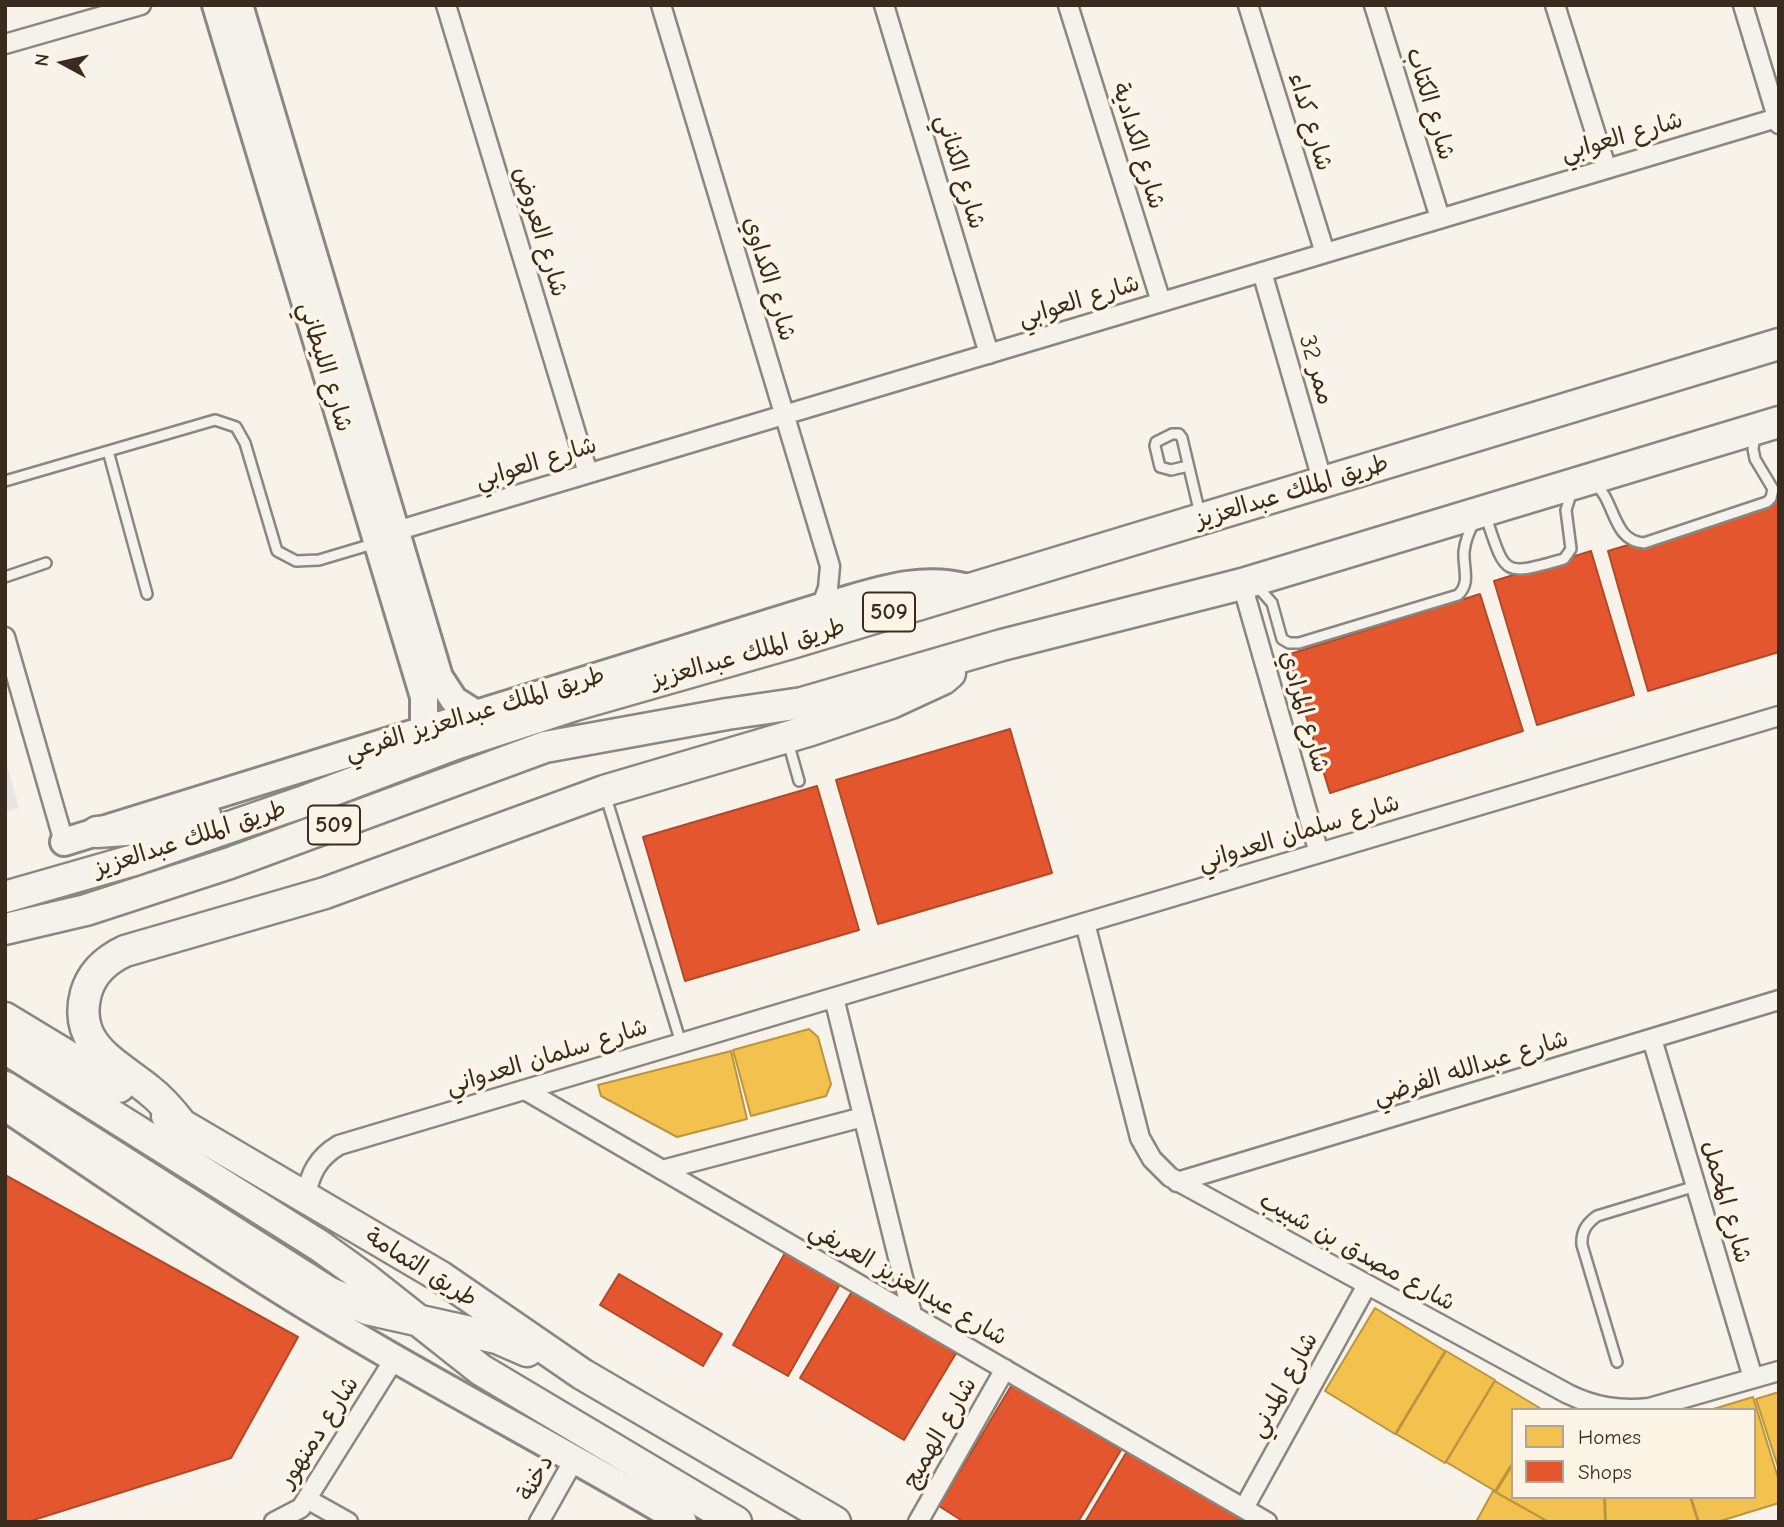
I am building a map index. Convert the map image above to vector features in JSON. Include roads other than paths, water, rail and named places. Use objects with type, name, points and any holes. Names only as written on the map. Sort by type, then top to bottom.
[{"type":"main road","name":"طريق الملك عبدالعزيز","points":[[5,897],[134,860],[302,802],[456,744],[575,705],[795,642],[1779,344]]},
{"type":"main road","name":"طريق الملك عبدالعزيز","points":[[5,929],[86,910],[217,867],[545,747],[727,714],[802,704],[975,653],[1245,583],[1767,425]]},
{"type":"main road","points":[[182,1125],[163,1102],[104,1057],[88,1034],[84,1020],[87,991],[97,972],[112,957],[324,893],[604,792],[891,703],[943,679],[975,653]]},
{"type":"main road","points":[[97,832],[168,827],[233,808],[302,802]]},
{"type":"main road","name":"طريق الثمامة","points":[[5,1018],[441,1278],[582,1374],[835,1522]]},
{"type":"main road","name":"طريق الثمامة","points":[[5,1048],[320,1246],[421,1321],[481,1370],[736,1522]]},
{"type":"main road","points":[[5,1087],[327,1292],[367,1309],[497,1338],[582,1374]]},
{"type":"main road","points":[[514,1390],[529,1370],[539,1368],[582,1374]]},
{"type":"street","points":[[5,44],[141,5]]},
{"type":"street","name":"شارع الليطاني","points":[[216,5],[387,537],[439,677],[454,700],[476,714]]},
{"type":"street","name":"شارع الليطاني","points":[[239,5],[387,537],[424,697],[424,730]]},
{"type":"street","name":"شارع العروض","points":[[446,5],[588,473]]},
{"type":"street","name":"شارع الكداوي","points":[[661,5],[830,566],[828,588],[821,607]]},
{"type":"street","name":"شارع الكناني","points":[[884,5],[989,354]]},
{"type":"street","name":"شارع الكدادية","points":[[1068,5],[1161,302]]},
{"type":"street","name":"شارع كداء","points":[[1248,5],[1325,253]]},
{"type":"street","name":"شارع الكتاب","points":[[1374,5],[1440,218]]},
{"type":"street","points":[[1555,5],[1606,167]]},
{"type":"street","points":[[1743,5],[1778,121]]},
{"type":"street","name":"شارع العوابي","points":[[387,537],[588,473],[1606,167],[1778,121]]},
{"type":"street","name":"ممر 32","points":[[1262,272],[1323,483]]},
{"type":"street","name":"شارع الكداوي","points":[[830,566],[844,583],[862,596]]},
{"type":"street","name":"طريق الملك عبدالعزيز الفرعي","points":[[64,842],[821,607],[919,582],[968,588]]},
{"type":"street","name":"شارع المرادي","points":[[1245,583],[1319,853]]},
{"type":"street","points":[[5,636],[64,842]]},
{"type":"street","name":"شارع سلمان العدواني","points":[[305,1199],[313,1169],[320,1159],[339,1145],[1779,716]]},
{"type":"street","name":"شارع مصدق بن شبيب","points":[[1085,923],[1140,1138],[1160,1169],[1177,1182],[1568,1394],[1596,1406],[1612,1408]]},
{"type":"street","points":[[834,998],[912,1314]]},
{"type":"street","name":"شارع عبدالله الفرضي","points":[[1177,1182],[1779,1000]]},
{"type":"street","name":"شارع المحمل","points":[[1652,1039],[1753,1378]]},
{"type":"street","name":"شارع عبدالعزيز العريفي","points":[[525,1090],[1267,1522]]},
{"type":"street","points":[[5,1107],[267,1281],[395,1358],[684,1522]]},
{"type":"street","points":[[662,1170],[863,1117]]},
{"type":"street","name":"شارع المدني","points":[[1244,1508],[1367,1285]]},
{"type":"street","name":"شارع دمنهور","points":[[274,1522],[301,1508],[395,1358]]},
{"type":"street","name":"شارع الهميج","points":[[918,1522],[1005,1369]]},
{"type":"street","name":"شارع مصدق بن شبيب","points":[[1649,1408],[1779,1371]]},
{"type":"street","name":"دخنة","points":[[539,1522],[575,1458]]},
{"type":"street","points":[[307,1499],[348,1522]]},
{"type":"lane","points":[[5,481],[215,420],[236,427],[246,443],[277,551],[296,561],[319,560],[387,537]]},
{"type":"lane","points":[[1483,512],[1498,553],[1510,568],[1522,571],[1564,559],[1569,553],[1571,545],[1566,510],[1581,481],[1594,484],[1607,497],[1624,536],[1636,543],[1644,543],[1767,502],[1773,489],[1755,459],[1753,449],[1767,425]]},
{"type":"lane","points":[[1188,466],[1171,470],[1160,467],[1156,442],[1172,433],[1179,435],[1188,466],[1201,519]]},
{"type":"lane","points":[[108,451],[146,594]]},
{"type":"lane","points":[[1245,583],[1262,589],[1268,596],[1282,639],[1289,643],[1298,643],[1458,595],[1465,585],[1466,540],[1483,512]]},
{"type":"lane","points":[[5,577],[46,563]]},
{"type":"lane","points":[[787,737],[799,780]]},
{"type":"lane","points":[[604,792],[681,1043]]},
{"type":"lane","points":[[1617,1362],[1582,1245],[1583,1231],[1597,1216],[1696,1186]]}]
